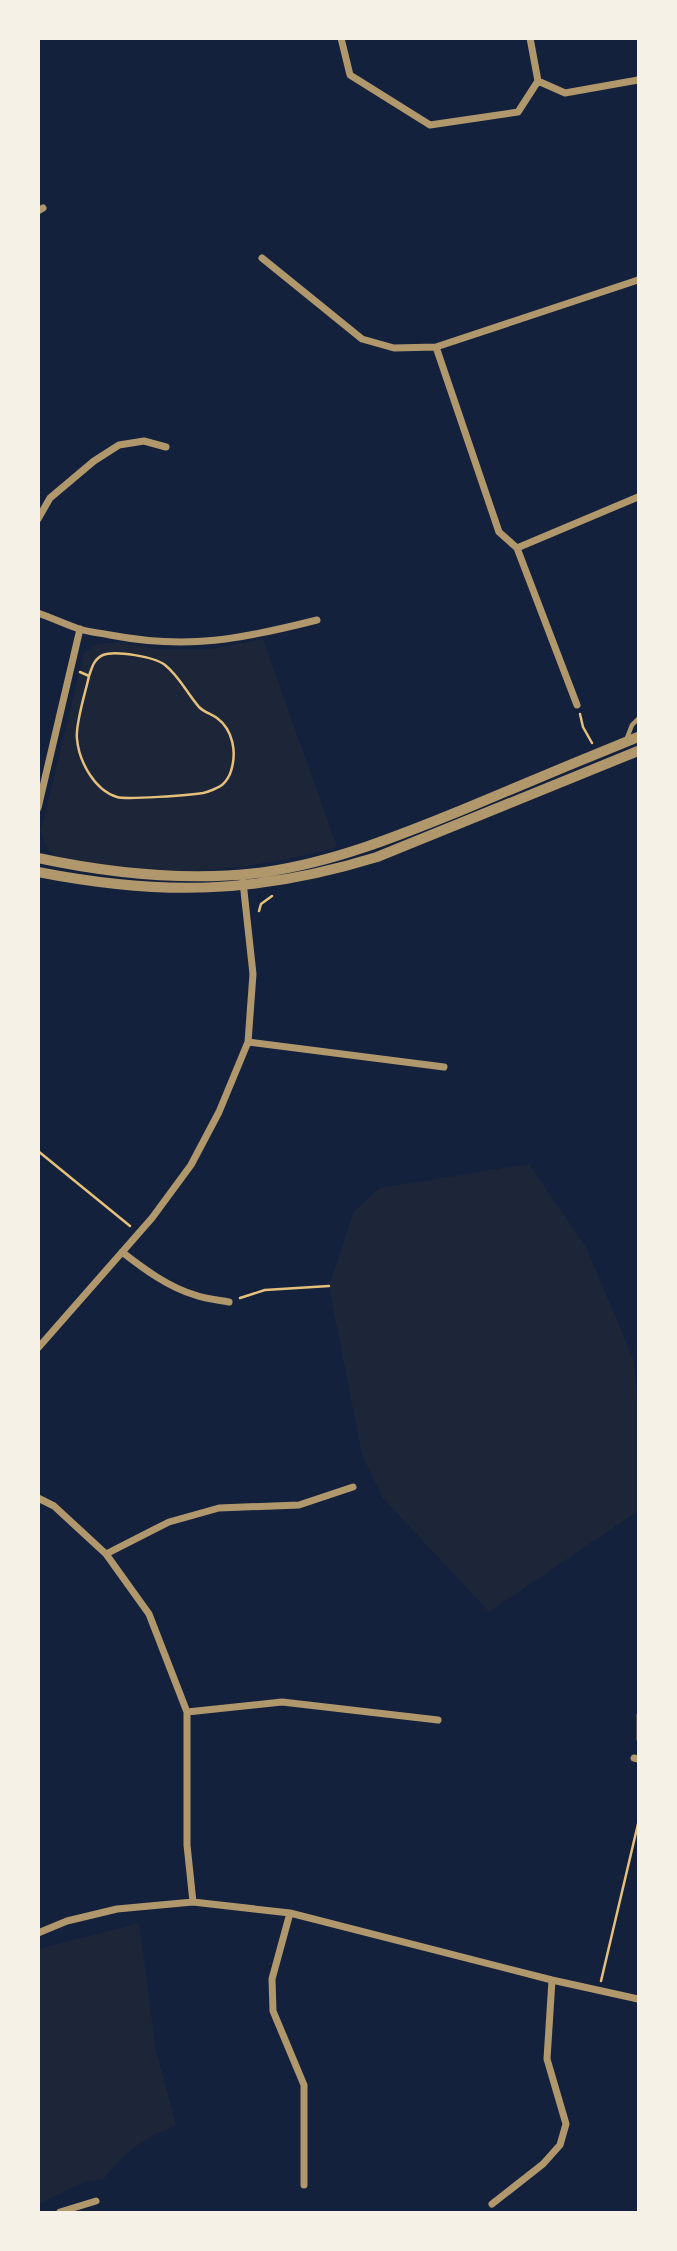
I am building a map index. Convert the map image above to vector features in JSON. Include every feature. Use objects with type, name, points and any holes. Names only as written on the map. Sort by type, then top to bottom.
[{"type":"street","points":[[341,38],[350,75],[429,125],[518,113],[538,81],[530,38]]},
{"type":"street","points":[[538,81],[565,93],[639,80]]},
{"type":"street","points":[[262,258],[362,339],[394,348],[436,347],[639,280]]},
{"type":"street","points":[[436,347],[499,532],[517,548],[577,705]]},
{"type":"street","points":[[38,519],[50,498],[94,461],[119,445],[144,441],[166,447]]},
{"type":"street","points":[[517,548],[639,497]]},
{"type":"street","points":[[38,613],[80,629],[130,639],[174,643],[263,634],[317,620]]},
{"type":"street","points":[[38,808],[80,629]]},
{"type":"street","points":[[38,858],[134,874],[243,880],[340,856],[390,839],[639,737]]},
{"type":"street","points":[[38,872],[93,883],[156,888],[326,872],[377,857],[639,751]]},
{"type":"street","points":[[38,1348],[138,1233],[191,1166],[219,1112],[248,1042],[253,974],[243,880]]},
{"type":"street","points":[[248,1042],[444,1068]]},
{"type":"street","points":[[122,1252],[173,1286],[195,1295],[229,1302]]},
{"type":"street","points":[[106,1554],[169,1522],[219,1508],[299,1505],[353,1487]]},
{"type":"street","points":[[38,1498],[54,1506],[106,1554],[149,1614],[187,1712],[187,1845],[193,1902]]},
{"type":"street","points":[[187,1712],[282,1702],[438,1720]]},
{"type":"street","points":[[38,1933],[67,1921],[117,1909],[193,1902],[290,1913],[552,1980],[639,1999]]},
{"type":"street","points":[[290,1913],[272,1979],[273,2011],[304,2085],[304,2185]]},
{"type":"street","points":[[492,2204],[543,2164],[560,2145],[566,2124],[547,2059],[552,1980]]},
{"type":"street","points":[[60,2213],[96,2201]]},
{"type":"lane","points":[[625,742],[632,725],[639,719]]},
{"type":"path","points":[[104,654],[142,657],[164,664],[176,675],[202,710],[218,719],[228,729],[234,747],[233,761],[230,774],[222,785],[205,792],[119,798],[105,791],[88,773],[76,736],[89,676],[93,662],[104,654]]},
{"type":"path","points":[[71,668],[89,676]]},
{"type":"path","points":[[38,1151],[138,1233]]},
{"type":"path","points":[[229,1302],[265,1290],[329,1286]]},
{"type":"path","points":[[639,1714],[639,1740]]},
{"type":"path","points":[[599,1990],[639,1824]]},
{"type":"shaded area","points":[[263,639],[337,847],[258,864],[177,871],[124,868],[52,854],[41,831],[84,653],[97,644],[119,642],[155,649],[212,649]]},
{"type":"shaded area","points":[[529,1164],[587,1249],[634,1361],[638,1414],[638,1511],[489,1612],[382,1497],[362,1455],[329,1286],[354,1211],[380,1188]]},
{"type":"shaded area","points":[[139,1923],[156,2051],[176,2125],[136,2146],[104,2179],[83,2182],[39,2204],[39,1949]]}]
